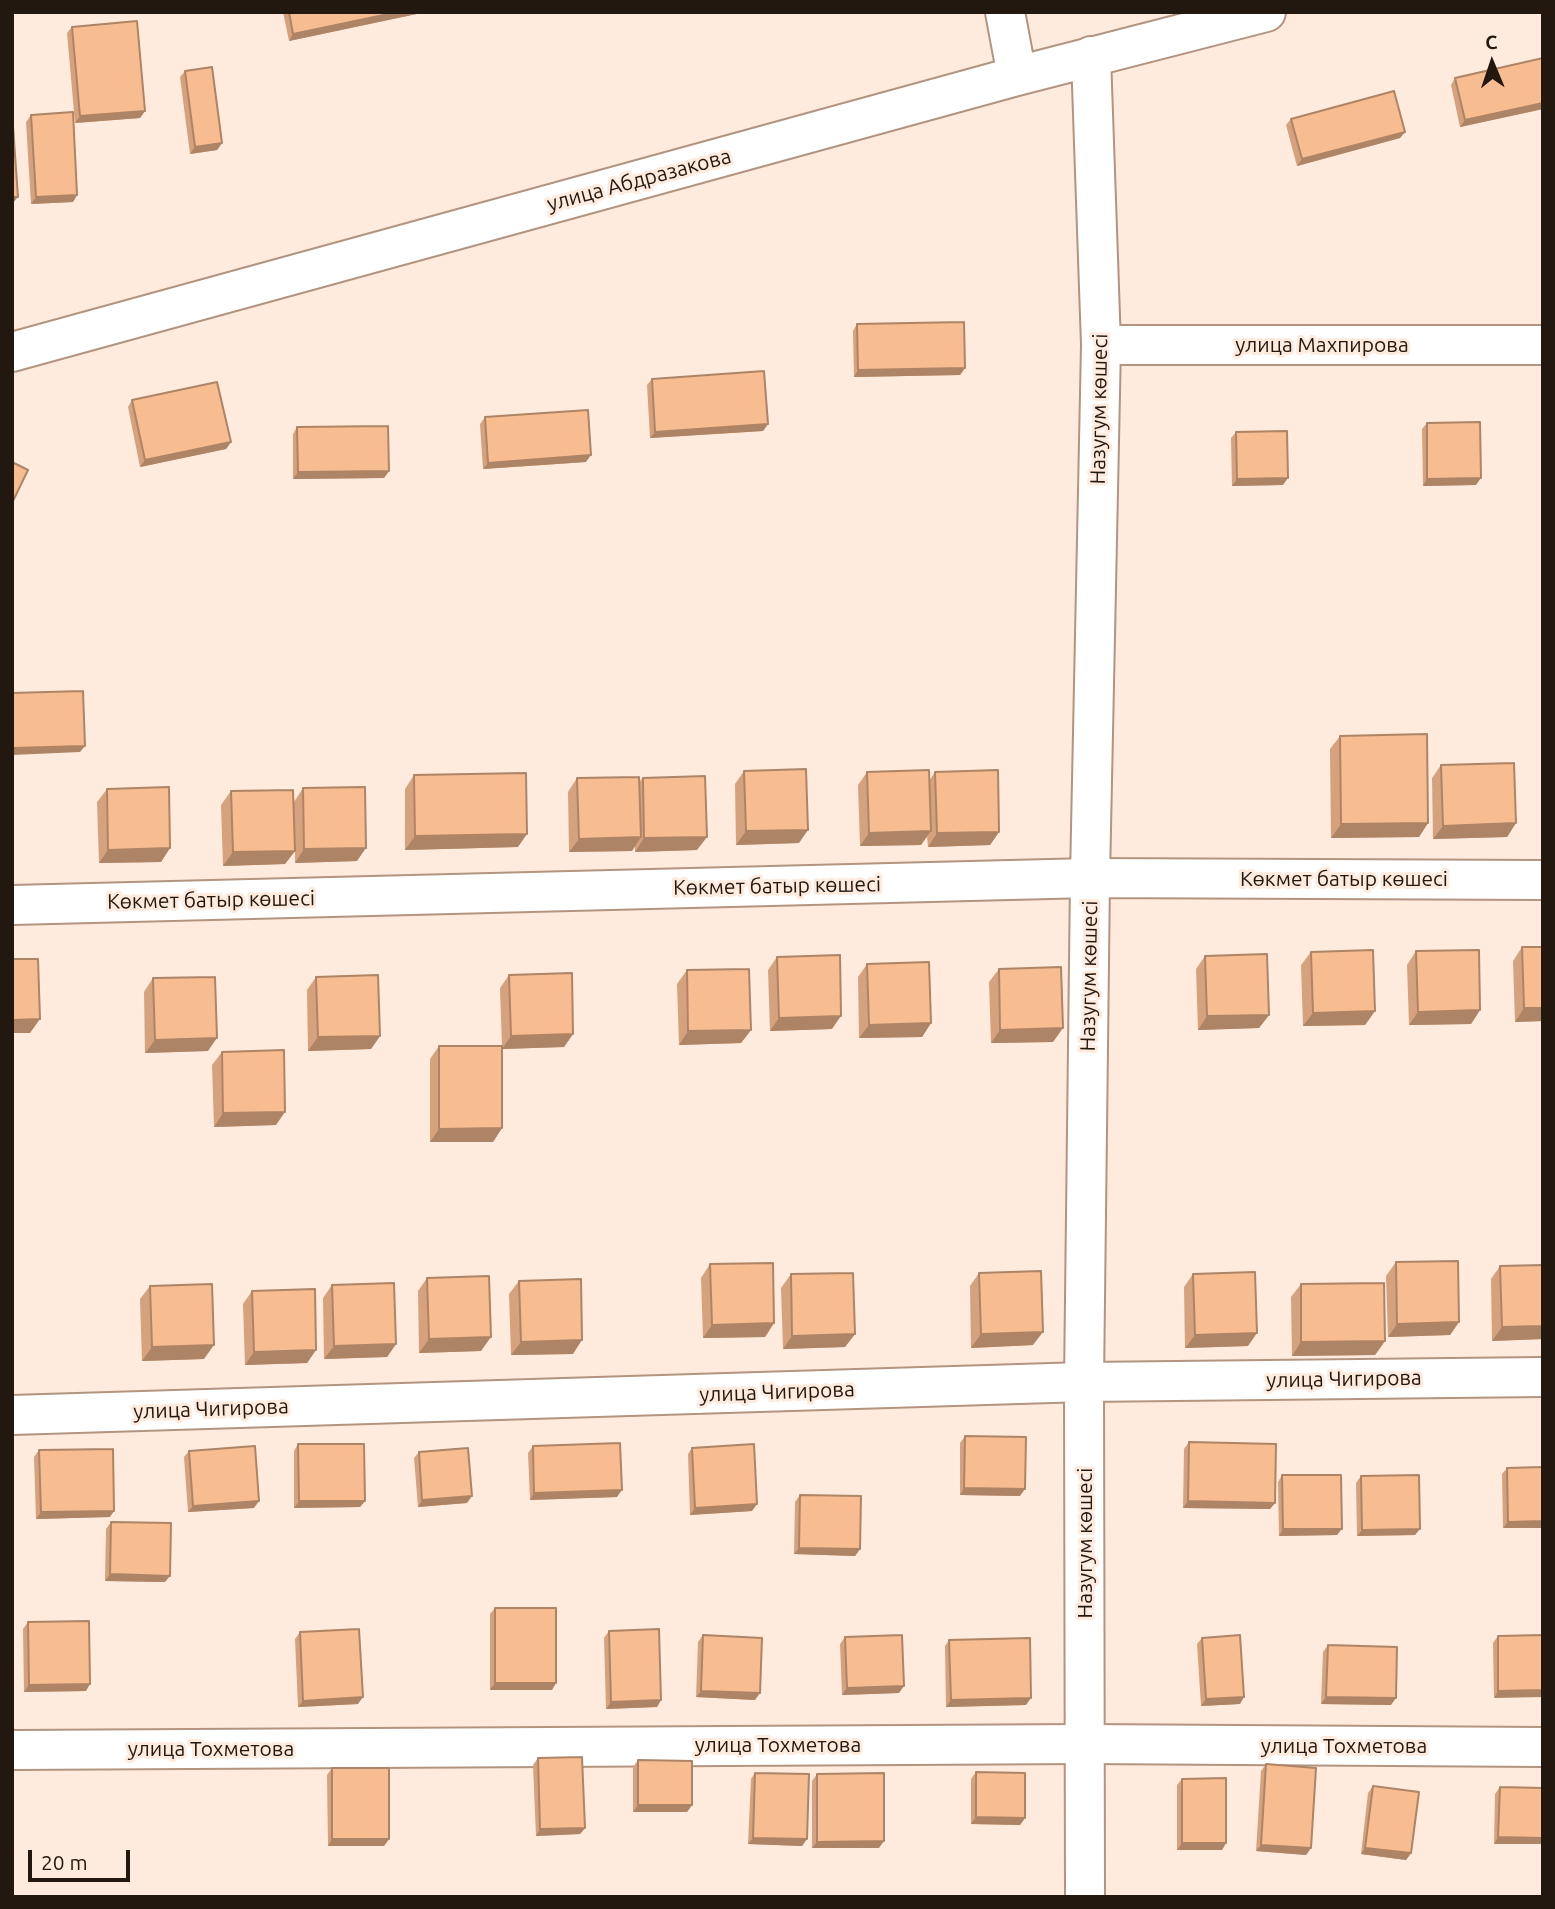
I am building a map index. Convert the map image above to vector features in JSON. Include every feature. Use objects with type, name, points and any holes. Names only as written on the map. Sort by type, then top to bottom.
[{"type":"street","points":[[1005,12],[1017,76]]},
{"type":"street","name":"улица Абдразакова","points":[[12,352],[1017,76],[1266,12]]},
{"type":"street","name":"Назугум көшесі","points":[[1085,1897],[1084,1382],[1090,878],[1101,345],[1091,56]]},
{"type":"street","name":"улица Махпирова","points":[[1101,345],[1543,345]]},
{"type":"street","name":"Көкмет батыр көшесі","points":[[12,905],[1090,878],[1543,880]]},
{"type":"street","name":"улица Чигирова","points":[[12,1415],[1084,1382],[1543,1377]]},
{"type":"street","name":"улица Тохметова","points":[[12,1750],[1085,1744],[1543,1747]]},
{"type":"building","points":[[289,12],[398,12],[293,34]]},
{"type":"building","points":[[137,21],[145,111],[80,116],[72,27]]},
{"type":"building","points":[[1543,58],[1543,103],[1465,120],[1455,78]]},
{"type":"building","points":[[212,67],[222,143],[195,147],[185,71]]},
{"type":"building","points":[[1394,91],[1405,132],[1302,159],[1291,119]]},
{"type":"building","points":[[12,112],[18,197],[12,197]]},
{"type":"building","points":[[73,112],[77,195],[36,197],[31,115]]},
{"type":"building","points":[[964,322],[965,368],[858,370],[857,324]]},
{"type":"building","points":[[764,371],[768,424],[655,432],[652,379]]},
{"type":"building","points":[[217,382],[231,442],[145,460],[132,400]]},
{"type":"building","points":[[588,410],[591,455],[488,463],[485,417]]},
{"type":"building","points":[[1480,422],[1481,478],[1427,479],[1427,423]]},
{"type":"building","points":[[388,426],[389,471],[298,472],[297,427]]},
{"type":"building","points":[[1287,431],[1288,478],[1237,479],[1236,432]]},
{"type":"building","points":[[12,462],[28,470],[12,503]]},
{"type":"building","points":[[83,691],[85,746],[12,748],[12,693]]},
{"type":"building","points":[[1427,734],[1428,823],[1341,824],[1340,736]]},
{"type":"building","points":[[1514,763],[1516,823],[1443,826],[1441,765]]},
{"type":"building","points":[[806,769],[808,830],[746,831],[744,771]]},
{"type":"building","points":[[929,770],[931,831],[869,833],[867,772]]},
{"type":"building","points":[[998,770],[999,832],[937,833],[935,772]]},
{"type":"building","points":[[526,773],[527,834],[415,836],[414,775]]},
{"type":"building","points":[[705,776],[707,837],[644,838],[643,778]]},
{"type":"building","points":[[639,777],[641,837],[579,839],[577,778]]},
{"type":"building","points":[[169,787],[170,848],[108,850],[107,789]]},
{"type":"building","points":[[365,787],[366,848],[304,849],[303,788]]},
{"type":"building","points":[[293,790],[295,851],[233,852],[231,791]]},
{"type":"building","points":[[1522,947],[1543,947],[1543,1008],[1524,1008]]},
{"type":"building","points":[[1373,950],[1375,1011],[1313,1013],[1311,952]]},
{"type":"building","points":[[1479,950],[1480,1010],[1418,1012],[1416,951]]},
{"type":"building","points":[[1267,954],[1269,1015],[1207,1016],[1205,956]]},
{"type":"building","points":[[840,955],[841,1016],[779,1018],[777,957]]},
{"type":"building","points":[[12,959],[38,959],[40,1019],[12,1020]]},
{"type":"building","points":[[929,962],[931,1023],[869,1025],[867,964]]},
{"type":"building","points":[[1061,967],[1063,1028],[1000,1030],[999,969]]},
{"type":"building","points":[[749,969],[751,1030],[688,1031],[687,970]]},
{"type":"building","points":[[572,973],[573,1034],[511,1036],[509,975]]},
{"type":"building","points":[[378,975],[380,1036],[318,1037],[316,977]]},
{"type":"building","points":[[215,977],[217,1038],[155,1040],[153,978]]},
{"type":"building","points":[[439,1046],[502,1046],[502,1128],[439,1129]]},
{"type":"building","points":[[284,1050],[285,1112],[223,1113],[222,1052]]},
{"type":"building","points":[[1458,1261],[1459,1322],[1397,1324],[1396,1262]]},
{"type":"building","points":[[773,1263],[774,1323],[712,1325],[710,1264]]},
{"type":"building","points":[[1543,1265],[1543,1326],[1502,1327],[1500,1266]]},
{"type":"building","points":[[1041,1271],[1043,1332],[981,1334],[979,1273]]},
{"type":"building","points":[[1255,1272],[1257,1333],[1195,1335],[1193,1274]]},
{"type":"building","points":[[853,1273],[855,1334],[792,1336],[791,1274]]},
{"type":"building","points":[[489,1276],[491,1337],[429,1339],[427,1278]]},
{"type":"building","points":[[581,1279],[582,1340],[521,1342],[519,1281]]},
{"type":"building","points":[[394,1283],[396,1344],[334,1346],[332,1285]]},
{"type":"building","points":[[1384,1283],[1385,1341],[1301,1342],[1301,1284]]},
{"type":"building","points":[[212,1284],[214,1345],[152,1347],[150,1286]]},
{"type":"building","points":[[315,1289],[316,1350],[254,1352],[252,1291]]},
{"type":"building","points":[[965,1436],[1026,1437],[1025,1489],[964,1488]]},
{"type":"building","points":[[1189,1442],[1276,1444],[1275,1503],[1188,1501]]},
{"type":"building","points":[[620,1443],[622,1490],[534,1493],[533,1446]]},
{"type":"building","points":[[298,1444],[364,1444],[365,1501],[299,1501]]},
{"type":"building","points":[[754,1444],[757,1504],[695,1508],[692,1448]]},
{"type":"building","points":[[255,1446],[259,1501],[193,1506],[189,1451]]},
{"type":"building","points":[[468,1448],[472,1496],[422,1500],[419,1452]]},
{"type":"building","points":[[113,1449],[114,1511],[41,1512],[39,1450]]},
{"type":"building","points":[[1543,1467],[1543,1521],[1508,1522],[1507,1468]]},
{"type":"building","points":[[1282,1475],[1341,1475],[1342,1529],[1283,1529]]},
{"type":"building","points":[[1419,1475],[1420,1529],[1362,1530],[1361,1476]]},
{"type":"building","points":[[800,1495],[861,1496],[860,1549],[799,1548]]},
{"type":"building","points":[[111,1522],[171,1523],[170,1576],[110,1574]]},
{"type":"building","points":[[495,1608],[556,1608],[556,1683],[495,1683]]},
{"type":"building","points":[[89,1621],[90,1684],[29,1685],[28,1622]]},
{"type":"building","points":[[359,1629],[363,1697],[303,1701],[300,1632]]},
{"type":"building","points":[[659,1629],[661,1700],[611,1702],[609,1631]]},
{"type":"building","points":[[703,1635],[762,1638],[760,1693],[701,1691]]},
{"type":"building","points":[[902,1635],[904,1686],[847,1688],[845,1637]]},
{"type":"building","points":[[1240,1635],[1244,1697],[1206,1699],[1202,1638]]},
{"type":"building","points":[[1543,1635],[1543,1690],[1498,1691],[1498,1636]]},
{"type":"building","points":[[1030,1638],[1031,1698],[951,1700],[949,1640]]},
{"type":"building","points":[[1328,1645],[1397,1647],[1396,1698],[1326,1697]]},
{"type":"building","points":[[582,1757],[585,1828],[540,1829],[538,1758]]},
{"type":"building","points":[[638,1760],[692,1761],[692,1805],[638,1805]]},
{"type":"building","points":[[1266,1764],[1316,1768],[1311,1848],[1261,1845]]},
{"type":"building","points":[[332,1768],[389,1768],[389,1839],[332,1839]]},
{"type":"building","points":[[976,1772],[1025,1773],[1025,1818],[976,1817]]},
{"type":"building","points":[[755,1773],[809,1774],[807,1839],[753,1838]]},
{"type":"building","points":[[884,1773],[884,1841],[817,1842],[817,1774]]},
{"type":"building","points":[[1226,1778],[1226,1843],[1182,1843],[1182,1779]]},
{"type":"building","points":[[1373,1786],[1419,1792],[1411,1853],[1365,1848]]},
{"type":"building","points":[[1500,1787],[1543,1788],[1543,1838],[1498,1837]]}]
